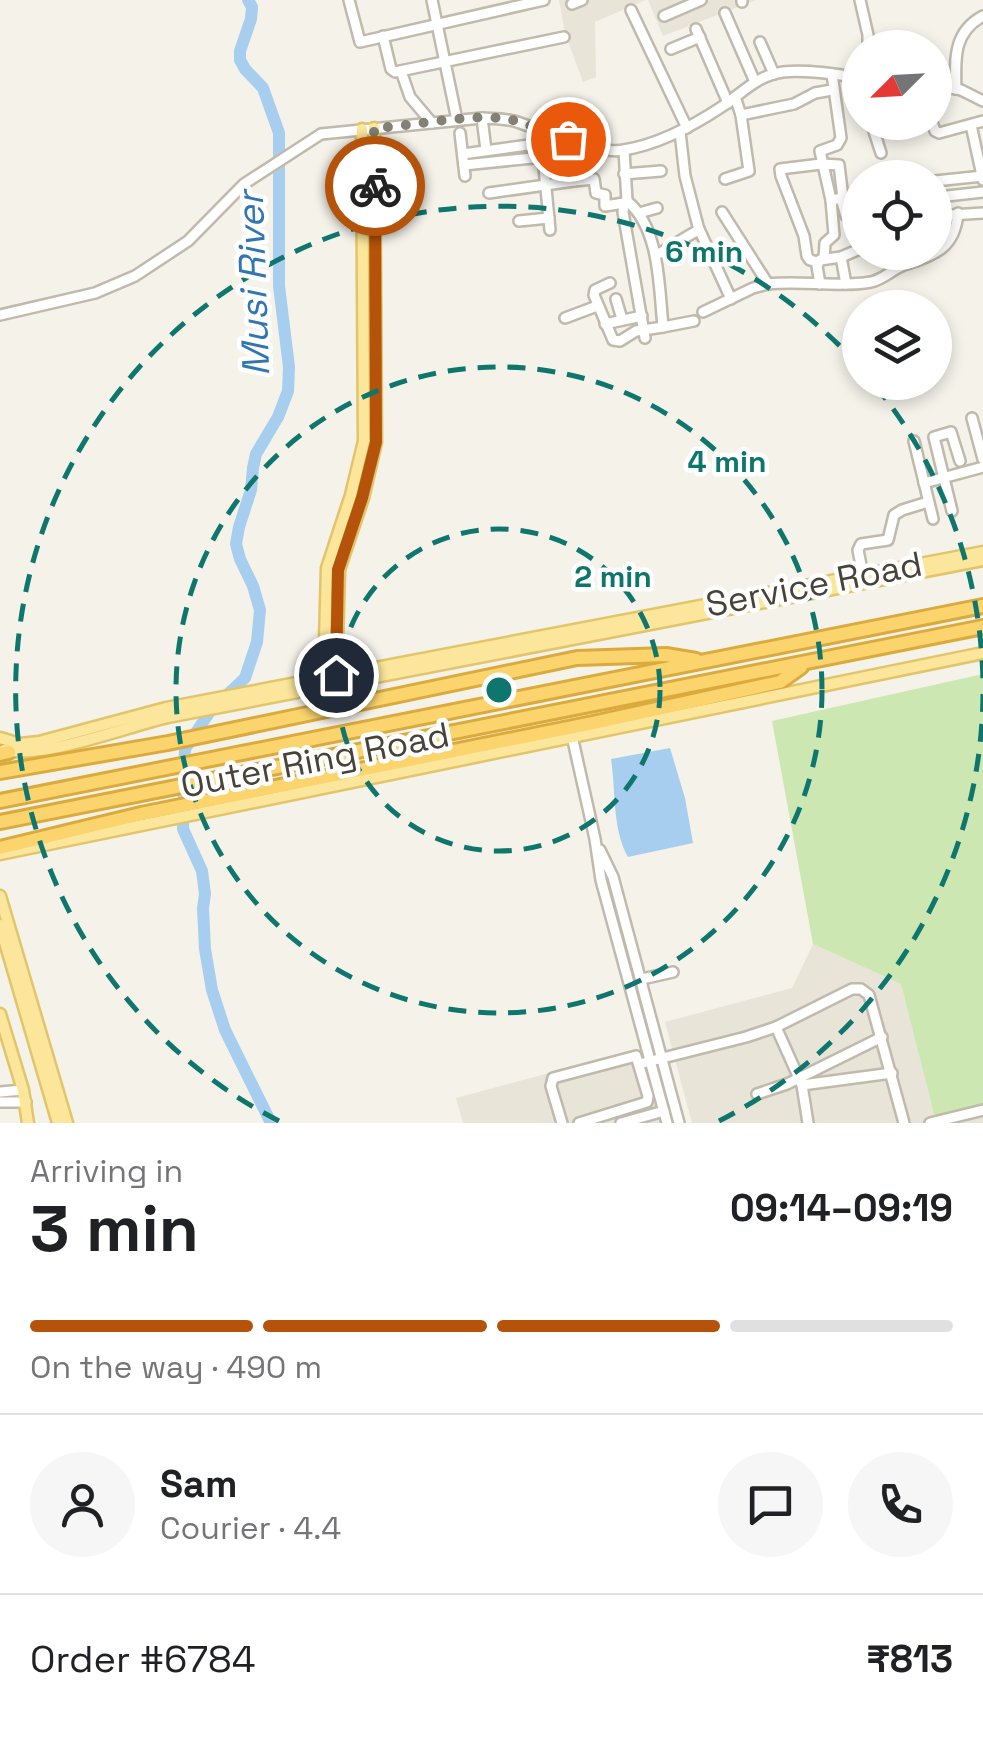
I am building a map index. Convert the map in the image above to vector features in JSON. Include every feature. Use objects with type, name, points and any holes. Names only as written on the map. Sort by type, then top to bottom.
[{"type":"highway","name":"Outer Ring Road","points":[[0,801],[983,606]]},
{"type":"highway","name":"Outer Ring Road","points":[[0,822],[983,627]]},
{"type":"highway","points":[[0,772],[168,743],[576,658],[666,655],[705,662]]},
{"type":"highway","points":[[0,851],[236,795],[780,682],[807,663]]},
{"type":"main road","points":[[330,676],[326,568],[364,441],[368,129]]},
{"type":"main road","name":"Service Road","points":[[293,688],[330,676],[983,552]]},
{"type":"main road","name":"Service Road","points":[[0,738],[20,744],[40,742],[293,688],[983,560]]},
{"type":"main road","points":[[142,819],[281,797],[983,652]]},
{"type":"main road","name":"Service Road","points":[[3,752],[54,748],[167,713]]},
{"type":"main road","points":[[0,896],[67,1123]]},
{"type":"main road","points":[[0,926],[58,1123]]},
{"type":"main road","points":[[0,1014],[28,1123]]},
{"type":"street","points":[[349,0],[360,42],[544,0]]},
{"type":"street","points":[[432,0],[457,120]]},
{"type":"street","points":[[664,16],[701,0]]},
{"type":"street","points":[[860,0],[867,30]]},
{"type":"street","points":[[630,10],[684,130],[685,176],[700,230]]},
{"type":"street","points":[[725,13],[755,82]]},
{"type":"street","points":[[956,89],[957,44],[983,16]]},
{"type":"street","points":[[671,49],[698,32],[741,115],[749,171],[725,179]]},
{"type":"street","points":[[383,36],[395,72],[564,37]]},
{"type":"street","points":[[760,42],[774,74]]},
{"type":"street","points":[[401,71],[410,97],[432,123]]},
{"type":"street","points":[[464,165],[486,150],[544,138],[624,150],[684,130],[755,82],[774,74],[842,75]]},
{"type":"street","points":[[832,74],[841,138],[837,145],[820,150],[821,164],[842,208]]},
{"type":"street","points":[[952,88],[983,101]]},
{"type":"street","points":[[741,115],[794,104],[815,93],[832,90]]},
{"type":"street","points":[[482,118],[486,150]]},
{"type":"street","points":[[0,315],[95,293],[135,276],[188,241],[244,184],[321,134],[482,118],[508,120],[544,138]]},
{"type":"street","points":[[952,130],[983,121]]},
{"type":"street","points":[[952,180],[982,177],[971,125]]},
{"type":"street","points":[[460,134],[464,165]]},
{"type":"street","points":[[544,138],[550,230]]},
{"type":"street","points":[[568,139],[574,181]]},
{"type":"street","points":[[877,140],[881,153]]},
{"type":"street","points":[[624,150],[623,212],[645,334]]},
{"type":"street","points":[[464,165],[543,158]]},
{"type":"street","points":[[836,199],[844,198],[840,166],[783,167],[780,171],[804,236],[807,256],[810,260],[841,257],[846,284]]},
{"type":"street","points":[[624,174],[660,170]]},
{"type":"street","points":[[490,193],[594,180],[596,194],[605,195],[606,206],[625,202]]},
{"type":"street","points":[[952,196],[983,192]]},
{"type":"street","points":[[820,284],[825,243],[834,234],[836,199]]},
{"type":"street","points":[[625,202],[639,213],[656,255],[663,328]]},
{"type":"street","points":[[639,213],[657,208]]},
{"type":"street","points":[[722,212],[768,284]]},
{"type":"street","points":[[703,312],[768,284],[880,280],[902,266],[929,258],[952,238],[958,213]]},
{"type":"street","points":[[952,214],[983,213]]},
{"type":"street","points":[[692,214],[731,299]]},
{"type":"street","points":[[519,220],[549,218]]},
{"type":"street","points":[[656,255],[700,230]]},
{"type":"street","points":[[610,284],[594,291],[597,306],[616,341],[636,331],[645,334],[694,321]]},
{"type":"street","points":[[616,299],[622,319]]},
{"type":"street","points":[[565,318],[597,306]]},
{"type":"street","points":[[605,324],[642,316]]},
{"type":"street","points":[[972,418],[983,458]]},
{"type":"street","points":[[952,511],[934,438],[951,432],[960,460]]},
{"type":"street","points":[[914,441],[933,520]]},
{"type":"street","points":[[924,482],[983,466]]},
{"type":"street","points":[[863,575],[858,550],[861,544],[888,540],[894,515],[928,502]]},
{"type":"street","points":[[572,736],[601,880],[643,1035],[645,1063],[667,1123]]},
{"type":"street","points":[[595,838],[613,877],[679,1123]]},
{"type":"street","points":[[619,946],[632,943]]},
{"type":"street","points":[[642,978],[673,972]]},
{"type":"street","points":[[645,1063],[746,1038],[861,989],[869,995],[904,1123]]},
{"type":"street","points":[[776,1027],[800,1082],[808,1123]]},
{"type":"street","points":[[643,1035],[655,1032]]},
{"type":"street","points":[[800,1082],[882,1037]]},
{"type":"street","points":[[562,1123],[550,1086],[553,1078],[634,1056],[645,1063]]},
{"type":"street","points":[[757,1094],[800,1082],[892,1073]]},
{"type":"street","points":[[579,1123],[645,1104],[648,1074]]},
{"type":"street","points":[[0,1092],[24,1096]]},
{"type":"street","points":[[0,1102],[24,1096]]},
{"type":"street","points":[[930,1123],[983,1110]]},
{"type":"street","points":[[621,1123],[664,1111]]},
{"type":"shaded area","points":[[559,0],[646,0],[595,22],[596,77],[583,82],[565,33]]},
{"type":"shaded area","points":[[648,0],[756,0],[663,36]]},
{"type":"shaded area","points":[[813,944],[901,984],[935,1117],[983,1106],[983,1123],[692,1123],[665,1022],[792,988]]},
{"type":"shaded area","points":[[643,1048],[664,1123],[463,1123],[456,1098]]},
{"type":"green space","points":[[983,674],[983,1106],[935,1118],[901,984],[813,944],[772,721]]},
{"type":"water","points":[[670,748],[693,843],[628,857],[617,822],[611,759]]},
{"type":"waterway","name":"Musi River","points":[[248,0],[251,19],[240,60],[263,88],[279,133],[279,286],[289,367],[288,391],[256,454],[236,544],[260,610],[257,642],[245,678],[211,710],[185,749],[183,829],[202,871],[205,949],[212,990],[225,1030],[271,1123]]},
{"type":"waterway","name":"Musi River","points":[[265,1123],[266,1112]]},
{"type":"way so far","points":[[375,186],[374,128],[500,119],[568,139]]},
{"type":"route","points":[[336,675],[338,570],[376,442],[375,186]]}]
